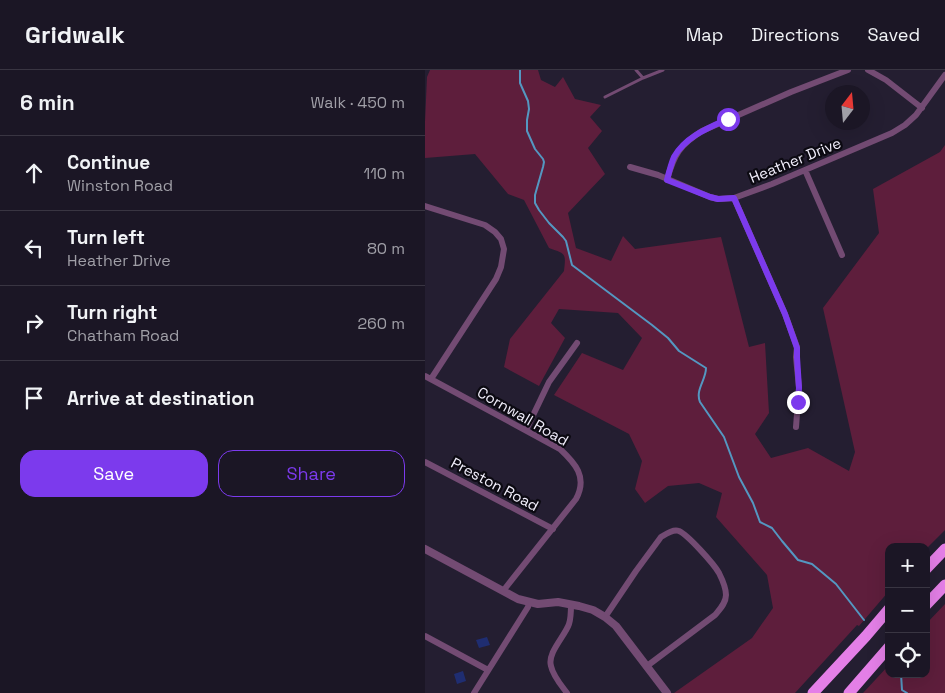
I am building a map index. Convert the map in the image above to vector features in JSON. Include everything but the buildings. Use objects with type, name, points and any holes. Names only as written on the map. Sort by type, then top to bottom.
[{"type":"highway","points":[[930,565],[945,549]]},
{"type":"highway","points":[[930,601],[945,585]]},
{"type":"highway","points":[[813,693],[867,636],[885,614]]},
{"type":"highway","points":[[849,693],[885,652]]},
{"type":"street","points":[[667,180],[678,152],[691,138],[702,131],[791,92],[848,70]]},
{"type":"street","points":[[868,70],[886,80],[922,108]]},
{"type":"street","name":"Heather Drive","points":[[630,167],[710,197],[718,199],[734,198],[772,184],[892,133],[911,120],[922,108],[945,75]]},
{"type":"street","points":[[805,170],[842,255]]},
{"type":"street","points":[[734,198],[785,314],[797,348],[799,388],[796,427]]},
{"type":"street","points":[[425,206],[485,225],[501,239],[504,249],[501,267],[496,279],[428,378]]},
{"type":"street","points":[[526,430],[549,382],[577,343]]},
{"type":"street","name":"Cornwall Road","points":[[428,378],[560,448],[577,467],[581,483],[578,494],[553,529],[503,591]]},
{"type":"street","name":"Preston Road","points":[[425,462],[553,529]]},
{"type":"street","points":[[605,617],[661,538],[667,533],[678,531],[691,539],[719,572],[726,595],[725,601],[715,615],[647,666]]},
{"type":"street","points":[[425,549],[518,599],[538,604],[558,602],[571,604],[593,610],[605,617],[616,626],[667,693]]},
{"type":"street","points":[[474,693],[528,607],[529,602]]},
{"type":"street","points":[[567,693],[550,664],[551,656],[569,624],[571,604]]},
{"type":"street","points":[[425,636],[488,670]]},
{"type":"lane","points":[[636,70],[643,78]]},
{"type":"lane","points":[[605,97],[663,70]]},
{"type":"shaded area","points":[[430,70],[538,70],[541,80],[555,87],[563,77],[575,99],[601,105],[590,117],[602,131],[588,148],[605,174],[568,213],[576,248],[611,261],[623,236],[635,249],[721,237],[749,347],[765,343],[769,413],[755,434],[771,458],[808,448],[849,471],[855,452],[823,308],[879,233],[873,189],[940,152],[945,145],[945,530],[930,545],[930,543],[885,543],[885,596],[859,626],[857,625],[795,693],[674,693],[752,638],[773,608],[767,575],[716,517],[722,493],[699,483],[668,486],[645,503],[635,489],[642,461],[629,434],[554,395],[582,353],[623,370],[642,338],[618,313],[559,309],[551,323],[565,338],[539,386],[504,367],[510,339],[564,271],[565,257],[562,253],[549,248],[524,200],[508,194],[475,154],[425,158],[427,77]]},
{"type":"shaded area","points":[[945,604],[945,693],[863,693],[885,669],[885,678],[930,678],[930,620]]},
{"type":"waterway","points":[[520,70],[520,83],[528,101],[529,109],[527,131],[535,149],[544,162],[535,195],[535,203],[549,223],[566,241],[572,265],[652,325],[668,338],[679,351],[706,368],[699,393],[700,402],[724,437],[739,477],[753,503],[760,522],[772,528],[798,560],[812,564],[836,584],[864,620]]},
{"type":"waterway","points":[[901,678],[902,690],[907,693]]},
{"type":"route","points":[[728,119],[691,138],[675,156],[667,180],[710,197],[718,199],[734,198],[785,314],[797,348],[798,402]]}]
